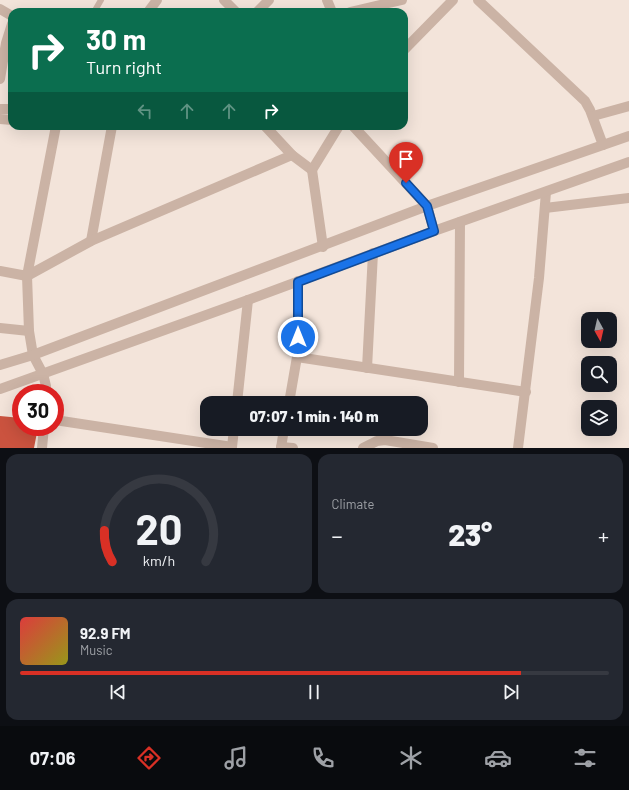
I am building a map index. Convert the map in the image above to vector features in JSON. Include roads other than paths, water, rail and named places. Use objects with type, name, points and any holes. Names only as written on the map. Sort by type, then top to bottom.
[{"type":"street","points":[[224,0],[232,8]]},
{"type":"street","points":[[261,8],[269,0]]},
{"type":"street","points":[[367,8],[402,0]]},
{"type":"street","points":[[408,46],[453,0]]},
{"type":"street","points":[[478,0],[576,92],[590,110],[603,145]]},
{"type":"street","points":[[0,79],[1,61],[8,37]]},
{"type":"street","points":[[593,116],[629,106]]},
{"type":"street","points":[[46,384],[43,374],[33,355],[29,331],[27,276],[55,130]]},
{"type":"street","points":[[90,241],[111,130]]},
{"type":"street","points":[[269,130],[292,155],[312,170]]},
{"type":"street","points":[[323,247],[312,170],[337,130]]},
{"type":"street","points":[[357,130],[427,206],[434,231]]},
{"type":"street","points":[[0,365],[33,355],[323,247],[427,206],[629,136]]},
{"type":"street","points":[[0,271],[27,276],[90,241],[292,155]]},
{"type":"street","points":[[0,389],[298,282],[373,253],[629,162]]},
{"type":"street","points":[[518,448],[539,278],[546,192]]},
{"type":"street","points":[[545,208],[629,198]]},
{"type":"street","points":[[459,382],[460,222]]},
{"type":"street","points":[[368,368],[373,253]]},
{"type":"street","points":[[290,396],[297,357],[298,282]]},
{"type":"street","points":[[238,396],[248,300]]},
{"type":"street","points":[[0,328],[29,331]]},
{"type":"street","points":[[297,357],[526,392]]},
{"type":"street","points":[[64,421],[232,448],[233,436]]},
{"type":"street","points":[[42,448],[43,436]]},
{"type":"street","points":[[283,436],[281,447],[293,448]]},
{"type":"street","points":[[364,448],[377,441],[392,440],[433,448]]}]
